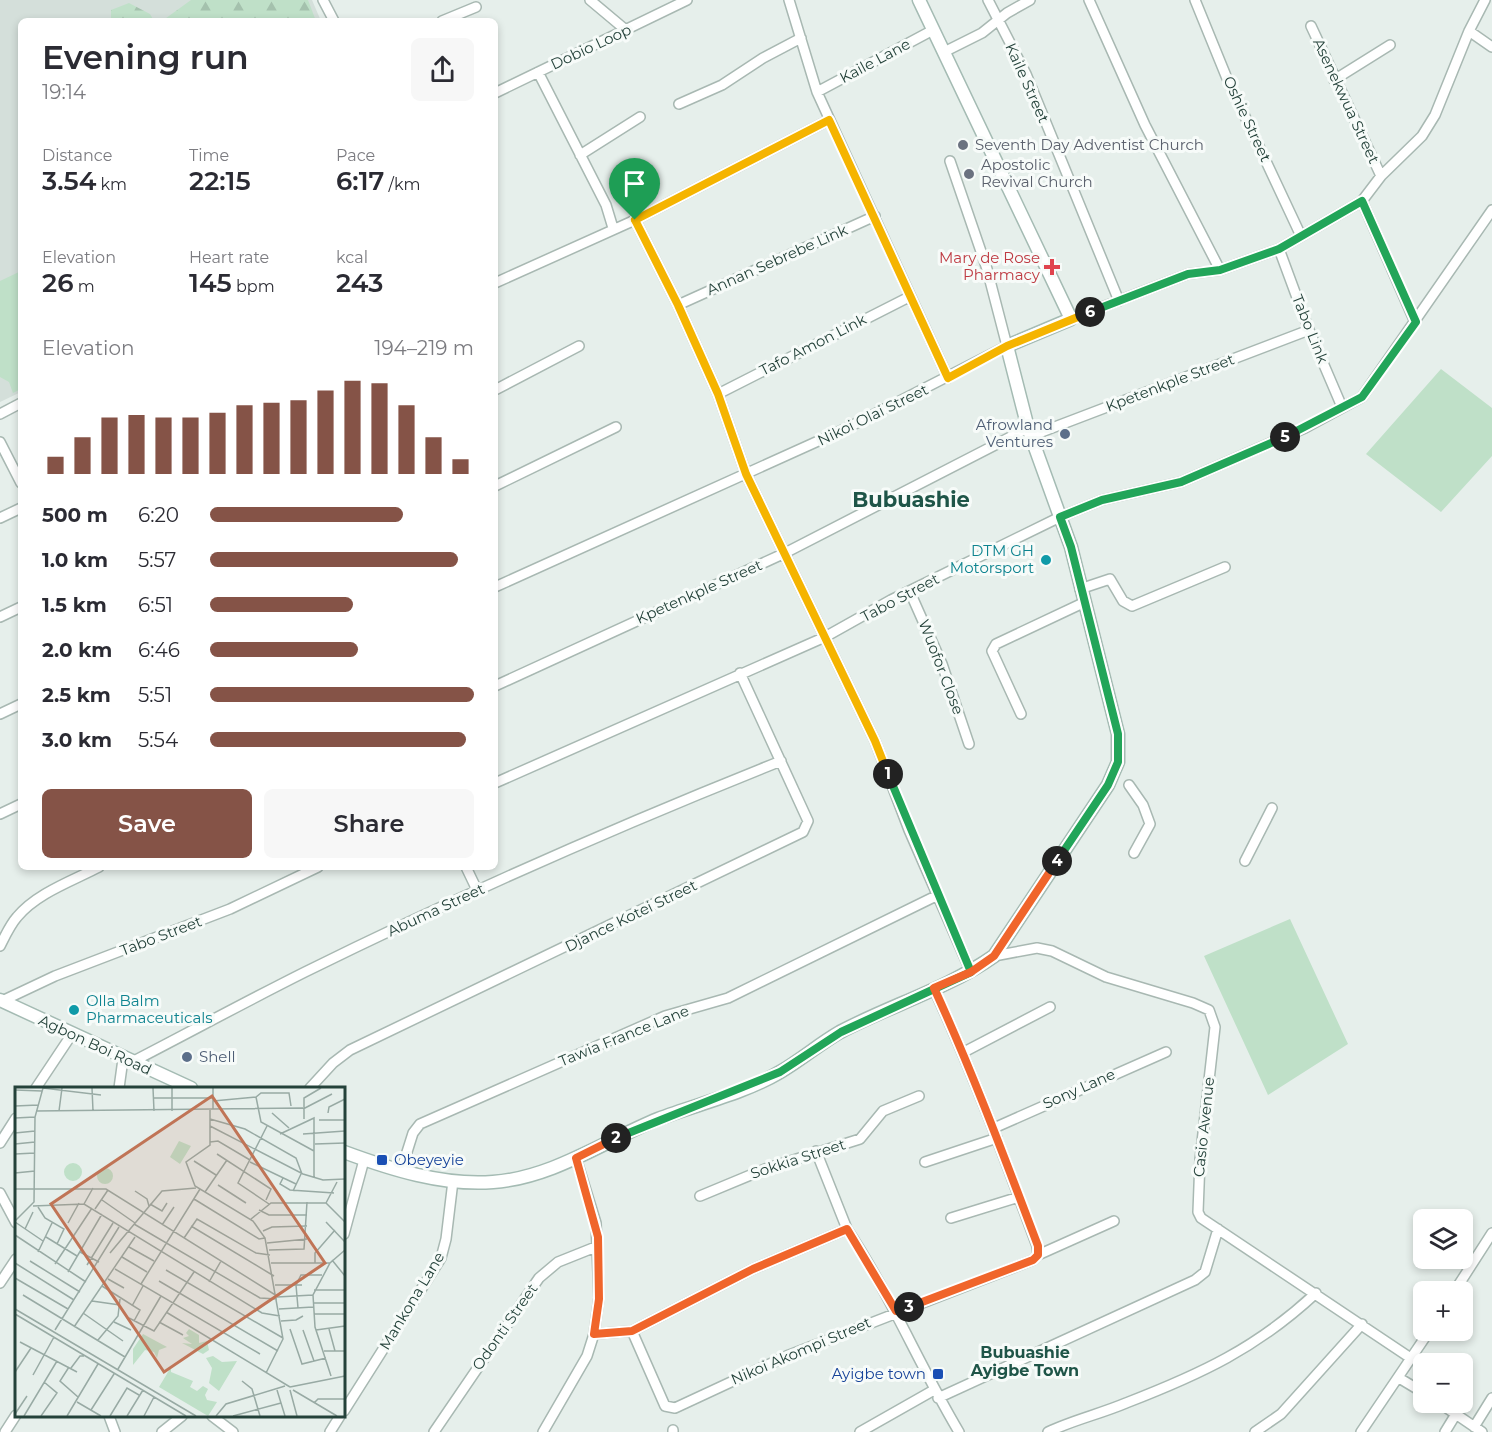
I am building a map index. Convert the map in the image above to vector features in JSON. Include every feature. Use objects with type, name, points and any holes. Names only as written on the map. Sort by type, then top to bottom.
[{"type":"street","points":[[323,0],[332,18]]},
{"type":"street","name":"Dobio Loop","points":[[498,92],[687,0]]},
{"type":"street","points":[[789,0],[817,92],[948,378]]},
{"type":"street","points":[[919,0],[1071,319]]},
{"type":"street","name":"Kaile Street","points":[[988,0],[1026,74],[1119,301]]},
{"type":"street","points":[[944,52],[982,33],[1030,0]]},
{"type":"street","points":[[1089,0],[1146,125],[1220,270]]},
{"type":"street","name":"Oshie Street","points":[[1196,0],[1226,76],[1301,237]]},
{"type":"street","name":"Nikoi Olai Street","points":[[498,586],[746,474],[948,378],[1007,346],[1188,274],[1220,270],[1279,249],[1362,201],[1382,176],[1404,156],[1435,116],[1469,31],[1485,0]]},
{"type":"street","points":[[594,1],[627,31]]},
{"type":"street","points":[[449,18],[476,7]]},
{"type":"street","name":"Asenekwua Street","points":[[1311,26],[1334,80],[1382,176]]},
{"type":"street","name":"Kaile Lane","points":[[817,92],[933,30]]},
{"type":"street","points":[[1469,31],[1492,47]]},
{"type":"street","points":[[679,104],[722,85],[763,58],[801,38]]},
{"type":"street","points":[[1334,80],[1390,45]]},
{"type":"street","points":[[538,72],[606,206],[613,228]]},
{"type":"street","points":[[580,155],[640,117]]},
{"type":"street","points":[[498,282],[635,220],[829,120]]},
{"type":"street","points":[[345,1152],[401,1170],[453,1181],[509,1180],[576,1158],[658,1119],[780,1072],[841,1032],[971,972],[994,956],[1108,785],[1118,762],[1118,734],[1083,603],[1071,547],[1030,432],[987,269],[950,161]]},
{"type":"street","points":[[1362,201],[1416,322]]},
{"type":"street","name":"Tabo Street","points":[[498,782],[825,637],[1060,517],[1102,500],[1181,482],[1305,428],[1362,397],[1492,210]]},
{"type":"street","name":"Annan Sebrebe Link","points":[[678,305],[875,216]]},
{"type":"street","points":[[635,220],[678,305],[718,394],[746,474],[875,741],[971,972]]},
{"type":"street","name":"Tabo Link","points":[[1279,249],[1309,330],[1342,407]]},
{"type":"street","name":"Tafo Amon Link","points":[[718,394],[909,297]]},
{"type":"street","name":"Kpetenkple Street","points":[[498,685],[785,553],[1030,432],[1309,330]]},
{"type":"street","points":[[498,388],[579,346]]},
{"type":"street","points":[[0,414],[18,405]]},
{"type":"street","points":[[498,485],[616,427]]},
{"type":"street","points":[[0,442],[18,477]]},
{"type":"street","points":[[0,518],[18,509]]},
{"type":"street","points":[[1080,589],[1110,579],[1123,601],[1132,606],[1226,567]]},
{"type":"street","name":"Wuofor Close","points":[[910,592],[942,664],[969,744]]},
{"type":"street","points":[[1021,714],[992,651],[996,644],[1083,603]]},
{"type":"street","points":[[0,617],[18,608]]},
{"type":"street","name":"Djance Kotei Street","points":[[312,1087],[333,1062],[350,1050],[800,834],[808,820],[741,673]]},
{"type":"street","points":[[0,714],[18,705]]},
{"type":"street","name":"Abuma Street","points":[[128,1060],[477,890],[648,814],[781,761]]},
{"type":"street","points":[[1129,785],[1143,805],[1150,824],[1134,853]]},
{"type":"street","points":[[0,814],[18,805]]},
{"type":"street","points":[[1245,861],[1272,808]]},
{"type":"street","points":[[0,946],[16,917],[26,908],[57,888],[93,870]]},
{"type":"street","name":"Tabo Street","points":[[1,1001],[55,976],[230,909],[312,870]]},
{"type":"street","points":[[467,870],[477,890]]},
{"type":"street","name":"Tawia France Lane","points":[[401,1170],[413,1133],[420,1124],[665,1016],[728,998],[938,895]]},
{"type":"street","name":"Casio Avenue","points":[[994,956],[1037,948],[1052,951],[1106,977],[1193,1002],[1209,1010],[1215,1027],[1197,1201],[1201,1218],[1412,1359]]},
{"type":"street","points":[[934,988],[964,1052],[998,1138],[1038,1246],[1038,1255]]},
{"type":"street","name":"Agbon Boi Road","points":[[1,1001],[187,1087]]},
{"type":"street","points":[[964,1052],[1050,1007]]},
{"type":"street","points":[[37,1087],[72,1034]]},
{"type":"street","name":"Sony Lane","points":[[994,1128],[1166,1052]]},
{"type":"street","points":[[120,1087],[128,1060]]},
{"type":"street","name":"Sokkia Street","points":[[699,1196],[816,1151],[860,1139],[883,1111],[919,1096]]},
{"type":"street","points":[[0,1143],[15,1120]]},
{"type":"street","points":[[925,1162],[998,1138]]},
{"type":"street","points":[[816,1151],[847,1229],[896,1311],[936,1394],[959,1432]]},
{"type":"street","points":[[543,1432],[581,1368],[594,1334],[599,1299],[596,1223],[576,1158]]},
{"type":"street","points":[[345,1230],[364,1160]]},
{"type":"street","name":"Mankona Lane","points":[[345,1409],[441,1258],[446,1239],[453,1181]]},
{"type":"street","points":[[0,1193],[15,1221]]},
{"type":"street","points":[[951,1218],[1019,1197]]},
{"type":"street","name":"Nikoi Akompi Street","points":[[632,1331],[665,1406],[675,1408],[789,1354],[1033,1260],[1038,1255],[1114,1221]]},
{"type":"street","points":[[594,1334],[632,1331],[753,1269],[847,1229]]},
{"type":"street","points":[[860,1432],[936,1394],[1195,1280],[1204,1272],[1218,1229]]},
{"type":"street","points":[[1461,1281],[1492,1233]]},
{"type":"street","name":"Odonti Street","points":[[434,1432],[539,1278],[558,1262],[598,1246]]},
{"type":"street","points":[[0,1283],[15,1260]]},
{"type":"street","points":[[1048,1432],[1173,1385],[1226,1360],[1283,1324],[1316,1293]]},
{"type":"street","points":[[1255,1432],[1281,1414],[1362,1324]]},
{"type":"street","points":[[1361,1432],[1423,1341]]},
{"type":"street","points":[[1399,1378],[1413,1386]]},
{"type":"street","points":[[1445,1432],[1456,1414],[1478,1429],[1492,1398]]},
{"type":"street","points":[[5,1432],[15,1417]]},
{"type":"street","points":[[109,1417],[115,1432]]},
{"type":"street","points":[[162,1432],[182,1417]]},
{"type":"street","points":[[213,1417],[233,1432]]},
{"type":"street","points":[[221,1425],[227,1417]]},
{"type":"street","points":[[330,1432],[339,1417]]},
{"type":"shaded area","points":[[0,0],[312,0],[320,18],[18,18],[18,393],[0,402]]},
{"type":"green space","points":[[191,0],[308,0],[315,18],[166,18]]},
{"type":"green space","points":[[129,3],[150,14],[152,18],[111,18],[111,10]]},
{"type":"green space","points":[[18,272],[18,390],[13,393],[9,382],[0,377],[0,281]]},
{"type":"green space","points":[[1441,369],[1492,408],[1492,456],[1441,512],[1366,454]]},
{"type":"green space","points":[[1290,919],[1348,1044],[1268,1095],[1204,956]]},
{"type":"place","name":"Seventh Day Adventist Church","points":[[963,145]]},
{"type":"place","name":"Apostolic Revival Church","points":[[969,174]]},
{"type":"place","name":"Mary de Rose Pharmacy","points":[[1052,267]]},
{"type":"place","name":"Afrowland Ventures","points":[[1065,434]]},
{"type":"place","name":"DTM GH Motorsport","points":[[1046,560]]},
{"type":"place","name":"Olla Balm Pharmaceuticals","points":[[74,1010]]},
{"type":"place","name":"Shell","points":[[187,1057]]},
{"type":"place","name":"Obeyeyie","points":[[382,1160]]},
{"type":"place","name":"Ayigbe town","points":[[938,1374]]},
{"type":"district","name":"Bubuashie","points":[[911,500]]},
{"type":"district","name":"Bubuashie Ayigbe Town","points":[[1025,1361]]},
{"type":"route","points":[[635,220],[678,305],[718,394],[746,474],[875,741],[909,830],[971,972],[891,1008],[841,1032],[780,1072],[761,1081],[658,1119],[576,1158],[596,1223],[598,1237],[599,1299],[594,1334],[632,1331],[753,1269],[847,1229],[896,1311],[1033,1260],[1038,1255],[1038,1246],[994,1128],[964,1052],[934,988],[971,972],[994,956],[1108,785],[1118,762],[1118,734],[1071,547],[1060,517],[1102,500],[1181,482],[1305,428],[1362,397],[1416,322],[1399,290],[1362,201],[1279,249],[1220,270],[1188,274],[1064,322],[1007,346],[948,378],[829,120],[635,220]]}]
